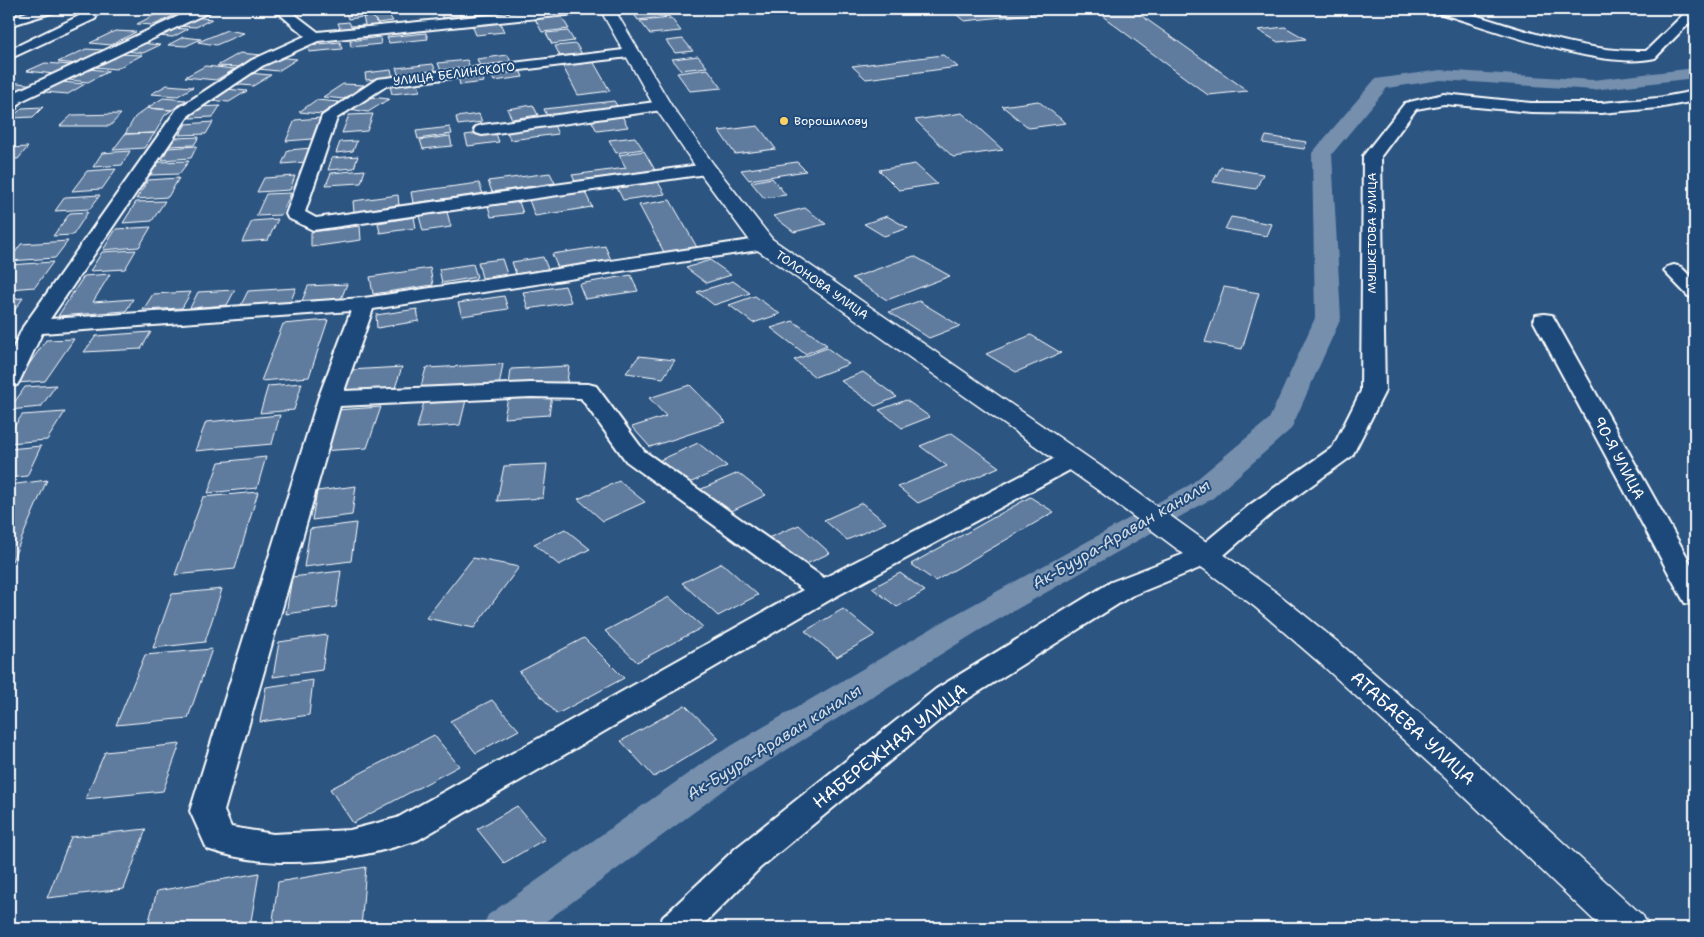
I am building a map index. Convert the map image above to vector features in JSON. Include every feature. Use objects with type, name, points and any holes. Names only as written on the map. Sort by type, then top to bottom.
[{"type":"main road","name":"ТОЛОНОВА УЛИЦА","points":[[607,9],[663,106],[707,169],[764,244],[1112,487]]},
{"type":"main road","name":"АТАБАЕВА УЛИЦА","points":[[1112,487],[1196,547],[1333,656],[1471,780],[1629,928]]},
{"type":"street","points":[[9,22],[50,9]]},
{"type":"street","points":[[9,55],[90,16],[91,13],[86,10],[66,9]]},
{"type":"street","points":[[9,107],[15,98],[204,9]]},
{"type":"street","points":[[280,9],[315,37]]},
{"type":"street","points":[[9,380],[34,327],[184,112],[256,63],[315,37],[482,14],[585,9]]},
{"type":"street","points":[[1441,9],[1568,47],[1621,56],[1650,55],[1691,10]]},
{"type":"street","name":"УЛИЦА БЕЛИНСКОГО","points":[[632,53],[382,82],[330,116],[295,214],[313,224],[707,169]]},
{"type":"street","name":"МУШКЕТОВА УЛИЦА","points":[[1196,547],[1260,510],[1343,451],[1373,391],[1372,156],[1411,106],[1442,99],[1476,100],[1542,108],[1608,108],[1671,101],[1695,96]]},
{"type":"street","points":[[482,130],[663,106]]},
{"type":"street","points":[[34,327],[364,304],[764,244]]},
{"type":"street","points":[[1674,271],[1695,292]]},
{"type":"street","points":[[364,304],[330,399],[207,810],[219,839],[283,848],[350,844],[406,830],[823,591],[1072,459]]},
{"type":"street","name":"90-Я УЛИЦА","points":[[1544,320],[1695,596]]},
{"type":"street","points":[[330,399],[531,390],[588,391],[635,456],[823,591]]},
{"type":"street","name":"НАБЕРЕЖНАЯ УЛИЦА","points":[[677,928],[748,858],[947,697],[1121,589],[1196,547]]},
{"type":"building","points":[[368,9],[389,9],[392,14],[372,16]]},
{"type":"building","points":[[437,9],[457,9],[461,16],[443,18]]},
{"type":"building","points":[[630,9],[664,9],[670,16],[638,20]]},
{"type":"building","points":[[950,9],[1059,9],[1062,11],[964,21]]},
{"type":"building","points":[[1093,9],[1132,9],[1248,91],[1208,95]]},
{"type":"building","points":[[164,10],[181,12],[154,25],[137,24]]},
{"type":"building","points":[[369,10],[372,16],[348,19],[346,13]]},
{"type":"building","points":[[389,15],[393,21],[377,23],[372,16]]},
{"type":"building","points":[[372,16],[381,27],[341,31],[338,23],[349,22],[351,26],[365,25],[363,17]]},
{"type":"building","points":[[561,16],[569,29],[542,32],[535,19]]},
{"type":"building","points":[[193,17],[212,19],[196,27],[176,26]]},
{"type":"building","points":[[671,18],[681,31],[650,34],[640,21]]},
{"type":"building","points":[[500,22],[504,32],[476,35],[472,25]]},
{"type":"building","points":[[1285,27],[1306,39],[1278,42],[1258,30]]},
{"type":"building","points":[[170,28],[188,29],[173,37],[155,36]]},
{"type":"building","points":[[227,30],[244,33],[216,45],[198,42]]},
{"type":"building","points":[[115,31],[136,32],[111,45],[90,43]]},
{"type":"building","points":[[568,31],[574,41],[552,44],[546,33]]},
{"type":"building","points":[[426,33],[428,39],[389,43],[387,37]]},
{"type":"building","points":[[183,37],[201,39],[186,46],[168,45]]},
{"type":"building","points":[[380,37],[381,44],[351,47],[350,41]]},
{"type":"building","points":[[683,39],[693,51],[675,53],[666,41]]},
{"type":"building","points":[[340,42],[342,49],[309,52],[308,45]]},
{"type":"building","points":[[141,43],[160,45],[143,53],[125,51]]},
{"type":"building","points":[[576,44],[582,54],[560,56],[555,46]]},
{"type":"building","points":[[86,49],[104,50],[77,64],[58,62]]},
{"type":"building","points":[[240,53],[261,55],[240,67],[217,66]]},
{"type":"building","points":[[120,54],[142,55],[116,69],[94,67]]},
{"type":"building","points":[[508,55],[511,62],[480,66],[477,59]]},
{"type":"building","points":[[943,55],[958,67],[866,79],[852,66]]},
{"type":"building","points":[[698,56],[707,67],[681,70],[672,59]]},
{"type":"building","points":[[277,57],[297,59],[278,71],[258,69]]},
{"type":"building","points":[[467,60],[470,67],[441,71],[438,63]]},
{"type":"building","points":[[593,61],[610,91],[578,95],[562,65]]},
{"type":"building","points":[[45,63],[72,65],[54,74],[27,71]]},
{"type":"building","points":[[433,64],[436,72],[399,76],[396,68]]},
{"type":"building","points":[[205,66],[235,69],[216,80],[185,77]]},
{"type":"building","points":[[90,69],[109,71],[88,82],[69,80]]},
{"type":"building","points":[[708,69],[722,88],[690,91],[677,73]]},
{"type":"building","points":[[391,70],[393,77],[366,80],[365,73]]},
{"type":"building","points":[[520,70],[523,77],[494,81],[491,74]]},
{"type":"building","points":[[248,73],[271,75],[253,86],[230,84]]},
{"type":"building","points":[[481,74],[484,82],[460,85],[458,77]]},
{"type":"building","points":[[9,82],[36,85],[18,94],[9,93]]},
{"type":"building","points":[[61,82],[85,84],[68,94],[44,92]]},
{"type":"building","points":[[418,82],[420,91],[392,94],[390,86]]},
{"type":"building","points":[[343,84],[364,85],[344,99],[323,97]]},
{"type":"building","points":[[167,85],[193,87],[178,96],[151,94]]},
{"type":"building","points":[[226,89],[247,91],[229,102],[208,100]]},
{"type":"building","points":[[371,97],[389,99],[368,112],[349,109]]},
{"type":"building","points":[[163,98],[186,100],[172,110],[147,108]]},
{"type":"building","points":[[316,100],[339,102],[322,114],[299,112]]},
{"type":"building","points":[[614,101],[618,107],[547,116],[544,109]]},
{"type":"building","points":[[1038,101],[1066,123],[1029,128],[1002,106]]},
{"type":"building","points":[[533,105],[538,115],[512,119],[507,109]]},
{"type":"building","points":[[220,106],[213,117],[190,118],[196,107]]},
{"type":"building","points":[[43,107],[33,117],[12,118],[22,108]]},
{"type":"building","points":[[147,108],[172,110],[165,115],[155,133],[125,134],[135,117]]},
{"type":"building","points":[[962,113],[1003,150],[953,157],[915,120]]},
{"type":"building","points":[[121,114],[110,126],[60,126],[72,115]]},
{"type":"building","points":[[373,114],[367,131],[342,133],[349,115]]},
{"type":"building","points":[[479,114],[482,122],[458,125],[456,117]]},
{"type":"building","points":[[622,116],[628,127],[597,131],[591,120]]},
{"type":"building","points":[[320,118],[312,139],[286,141],[295,120]]},
{"type":"building","points":[[213,122],[206,134],[179,135],[186,124]]},
{"type":"building","points":[[553,123],[558,134],[510,140],[506,129]]},
{"type":"building","points":[[758,126],[776,149],[735,154],[719,131]]},
{"type":"building","points":[[450,127],[452,134],[418,139],[416,131]]},
{"type":"building","points":[[495,131],[499,142],[468,146],[465,135]]},
{"type":"building","points":[[155,133],[144,148],[113,150],[125,134]]},
{"type":"building","points":[[450,136],[452,146],[423,149],[420,140]]},
{"type":"building","points":[[1266,136],[1307,142],[1304,149],[1263,143]]},
{"type":"building","points":[[199,137],[194,145],[169,146],[174,138]]},
{"type":"building","points":[[635,137],[643,149],[616,153],[609,140]]},
{"type":"building","points":[[357,141],[353,151],[336,153],[340,142]]},
{"type":"building","points":[[197,146],[191,158],[162,160],[168,148]]},
{"type":"building","points":[[28,147],[18,159],[9,159],[9,148]]},
{"type":"building","points":[[312,148],[306,162],[282,164],[288,150]]},
{"type":"building","points":[[130,151],[122,165],[93,167],[102,153]]},
{"type":"building","points":[[644,151],[655,170],[575,181],[572,175],[626,168],[619,155]]},
{"type":"building","points":[[358,156],[354,168],[328,170],[332,158]]},
{"type":"building","points":[[189,161],[179,174],[150,175],[159,162]]},
{"type":"building","points":[[797,162],[806,171],[749,180],[741,170]]},
{"type":"building","points":[[915,164],[937,184],[899,190],[879,170]]},
{"type":"building","points":[[1221,167],[1263,174],[1256,189],[1213,182]]},
{"type":"building","points":[[116,169],[102,189],[72,191],[87,171]]},
{"type":"building","points":[[365,170],[361,183],[326,185],[331,173]]},
{"type":"building","points":[[550,173],[555,183],[492,192],[488,181]]},
{"type":"building","points":[[295,176],[290,190],[257,192],[264,178]]},
{"type":"building","points":[[179,178],[168,197],[136,199],[148,180]]},
{"type":"building","points":[[772,178],[786,195],[764,198],[751,182]]},
{"type":"building","points":[[658,182],[665,194],[623,200],[617,188]]},
{"type":"building","points":[[479,183],[483,194],[413,203],[411,192]]},
{"type":"building","points":[[585,192],[592,207],[535,216],[529,200]]},
{"type":"building","points":[[291,193],[281,215],[256,216],[266,194]]},
{"type":"building","points":[[100,195],[90,209],[55,211],[65,197]]},
{"type":"building","points":[[398,195],[399,205],[354,212],[353,201]]},
{"type":"building","points":[[670,200],[698,249],[665,254],[639,205]]},
{"type":"building","points":[[165,201],[152,221],[123,223],[136,202]]},
{"type":"building","points":[[519,202],[523,213],[491,217],[488,206]]},
{"type":"building","points":[[805,208],[826,224],[794,232],[773,216]]},
{"type":"building","points":[[88,212],[73,235],[53,236],[70,213]]},
{"type":"building","points":[[447,212],[451,227],[423,231],[419,216]]},
{"type":"building","points":[[887,216],[908,228],[884,236],[864,224]]},
{"type":"building","points":[[414,217],[416,228],[380,233],[378,223]]},
{"type":"building","points":[[1231,217],[1272,224],[1267,236],[1225,229]]},
{"type":"building","points":[[278,219],[268,240],[242,242],[252,221]]},
{"type":"building","points":[[360,226],[361,240],[311,247],[311,232]]},
{"type":"building","points":[[151,227],[139,247],[103,250],[116,229]]},
{"type":"building","points":[[68,241],[55,258],[9,261],[21,244]]},
{"type":"building","points":[[605,246],[611,260],[558,268],[552,254]]},
{"type":"building","points":[[136,250],[125,269],[90,271],[102,252]]},
{"type":"building","points":[[914,256],[950,276],[887,300],[852,278]]},
{"type":"building","points":[[543,257],[548,269],[516,274],[512,262]]},
{"type":"building","points":[[502,259],[507,274],[482,278],[478,262]]},
{"type":"building","points":[[710,260],[731,275],[706,283],[686,268]]},
{"type":"building","points":[[53,262],[35,287],[9,289],[9,265]]},
{"type":"building","points":[[473,264],[477,277],[442,283],[439,269]]},
{"type":"building","points":[[430,268],[433,285],[373,294],[370,277]]},
{"type":"building","points":[[110,274],[93,302],[133,299],[126,311],[58,316],[84,276]]},
{"type":"building","points":[[631,275],[638,291],[585,299],[579,284]]},
{"type":"building","points":[[733,281],[750,293],[714,305],[697,292]]},
{"type":"building","points":[[347,284],[341,299],[302,301],[308,286]]},
{"type":"building","points":[[565,286],[571,302],[528,309],[523,292]]},
{"type":"building","points":[[1224,287],[1259,293],[1242,349],[1205,342]]},
{"type":"building","points":[[296,288],[290,303],[241,305],[248,291]]},
{"type":"building","points":[[235,290],[227,305],[190,308],[198,292]]},
{"type":"building","points":[[191,292],[182,308],[143,310],[153,294]]},
{"type":"building","points":[[504,296],[508,309],[462,316],[458,303]]},
{"type":"building","points":[[755,296],[780,314],[753,323],[729,305]]},
{"type":"building","points":[[23,298],[10,317],[9,317],[9,299]]},
{"type":"building","points":[[919,301],[960,326],[929,338],[889,312]]},
{"type":"building","points":[[417,309],[419,321],[377,328],[376,315]]},
{"type":"building","points":[[328,320],[309,377],[261,381],[283,324]]},
{"type":"building","points":[[793,321],[827,345],[805,354],[771,328]]},
{"type":"building","points":[[151,332],[141,349],[84,352],[96,336]]},
{"type":"building","points":[[1031,335],[1061,353],[1016,372],[986,354]]},
{"type":"building","points":[[74,339],[45,381],[16,383],[46,340]]},
{"type":"building","points":[[827,348],[849,364],[815,377],[794,360]]},
{"type":"building","points":[[639,356],[675,360],[663,378],[626,373]]},
{"type":"building","points":[[503,364],[499,386],[420,390],[426,368]]},
{"type":"building","points":[[569,366],[567,382],[509,386],[511,369]]},
{"type":"building","points":[[402,367],[393,394],[338,397],[349,370]]},
{"type":"building","points":[[863,372],[897,397],[875,406],[841,381]]},
{"type":"building","points":[[302,383],[294,410],[260,413],[268,386]]},
{"type":"building","points":[[56,385],[41,407],[9,410],[25,387]]},
{"type":"building","points":[[690,385],[726,422],[650,447],[632,427],[666,416],[649,398]]},
{"type":"building","points":[[552,395],[549,415],[504,418],[508,397]]},
{"type":"building","points":[[466,400],[460,425],[417,428],[424,402]]},
{"type":"building","points":[[906,400],[930,417],[902,428],[879,410]]},
{"type":"building","points":[[381,407],[367,448],[320,451],[336,410]]},
{"type":"building","points":[[65,412],[47,440],[9,443],[9,434],[22,415]]},
{"type":"building","points":[[280,415],[272,444],[195,451],[206,422]]},
{"type":"building","points":[[952,433],[999,467],[918,503],[898,487],[947,466],[920,446]]},
{"type":"building","points":[[698,443],[727,466],[685,485],[656,462]]},
{"type":"building","points":[[41,446],[27,476],[9,478],[9,449]]},
{"type":"building","points":[[266,457],[257,488],[208,493],[219,462]]},
{"type":"building","points":[[547,464],[543,498],[497,501],[504,466]]},
{"type":"building","points":[[738,473],[766,495],[725,514],[697,491]]},
{"type":"building","points":[[47,480],[12,561],[9,561],[9,485]]},
{"type":"building","points":[[619,481],[645,502],[603,521],[578,499]]},
{"type":"building","points":[[356,486],[352,515],[312,520],[317,491]]},
{"type":"building","points":[[258,492],[235,569],[175,575],[203,497]]},
{"type":"building","points":[[1030,497],[1054,512],[935,581],[911,564]]},
{"type":"building","points":[[862,503],[886,523],[847,540],[824,520]]},
{"type":"building","points":[[356,523],[351,561],[304,567],[310,529]]},
{"type":"building","points":[[799,525],[830,553],[787,573],[756,543]]},
{"type":"building","points":[[565,529],[590,549],[559,565],[534,544]]},
{"type":"building","points":[[473,558],[519,567],[474,628],[426,618]]},
{"type":"building","points":[[722,563],[758,595],[718,616],[682,583]]},
{"type":"building","points":[[341,571],[336,607],[286,614],[292,577]]},
{"type":"building","points":[[900,573],[925,591],[897,607],[872,588]]},
{"type":"building","points":[[222,589],[205,642],[153,648],[172,594]]},
{"type":"building","points":[[669,597],[703,627],[637,662],[605,631]]},
{"type":"building","points":[[843,609],[875,635],[837,657],[805,631]]},
{"type":"building","points":[[327,635],[322,670],[273,677],[279,642]]},
{"type":"building","points":[[584,638],[624,678],[557,714],[519,672]]},
{"type":"building","points":[[212,649],[188,718],[116,725],[145,655]]},
{"type":"building","points":[[313,680],[309,715],[260,722],[266,687]]},
{"type":"building","points":[[492,700],[519,730],[476,753],[450,721]]},
{"type":"building","points":[[685,705],[719,738],[654,777],[621,741]]},
{"type":"building","points":[[434,735],[459,766],[353,823],[330,789]]},
{"type":"building","points":[[180,744],[163,791],[85,799],[105,752]]},
{"type":"building","points":[[517,806],[545,839],[504,863],[477,829]]},
{"type":"building","points":[[146,829],[124,889],[47,898],[71,837]]},
{"type":"building","points":[[366,867],[361,928],[272,928],[278,882]]},
{"type":"building","points":[[259,873],[250,927],[147,928],[157,891]]},
{"type":"waterway","name":"Ак-Буура-Араван каналы","points":[[504,928],[721,771],[968,622],[1202,491],[1281,423],[1328,318],[1322,153],[1381,83],[1441,75],[1593,85],[1695,73]]},
{"type":"place","name":"Ворошилову","points":[[784,121]]}]
